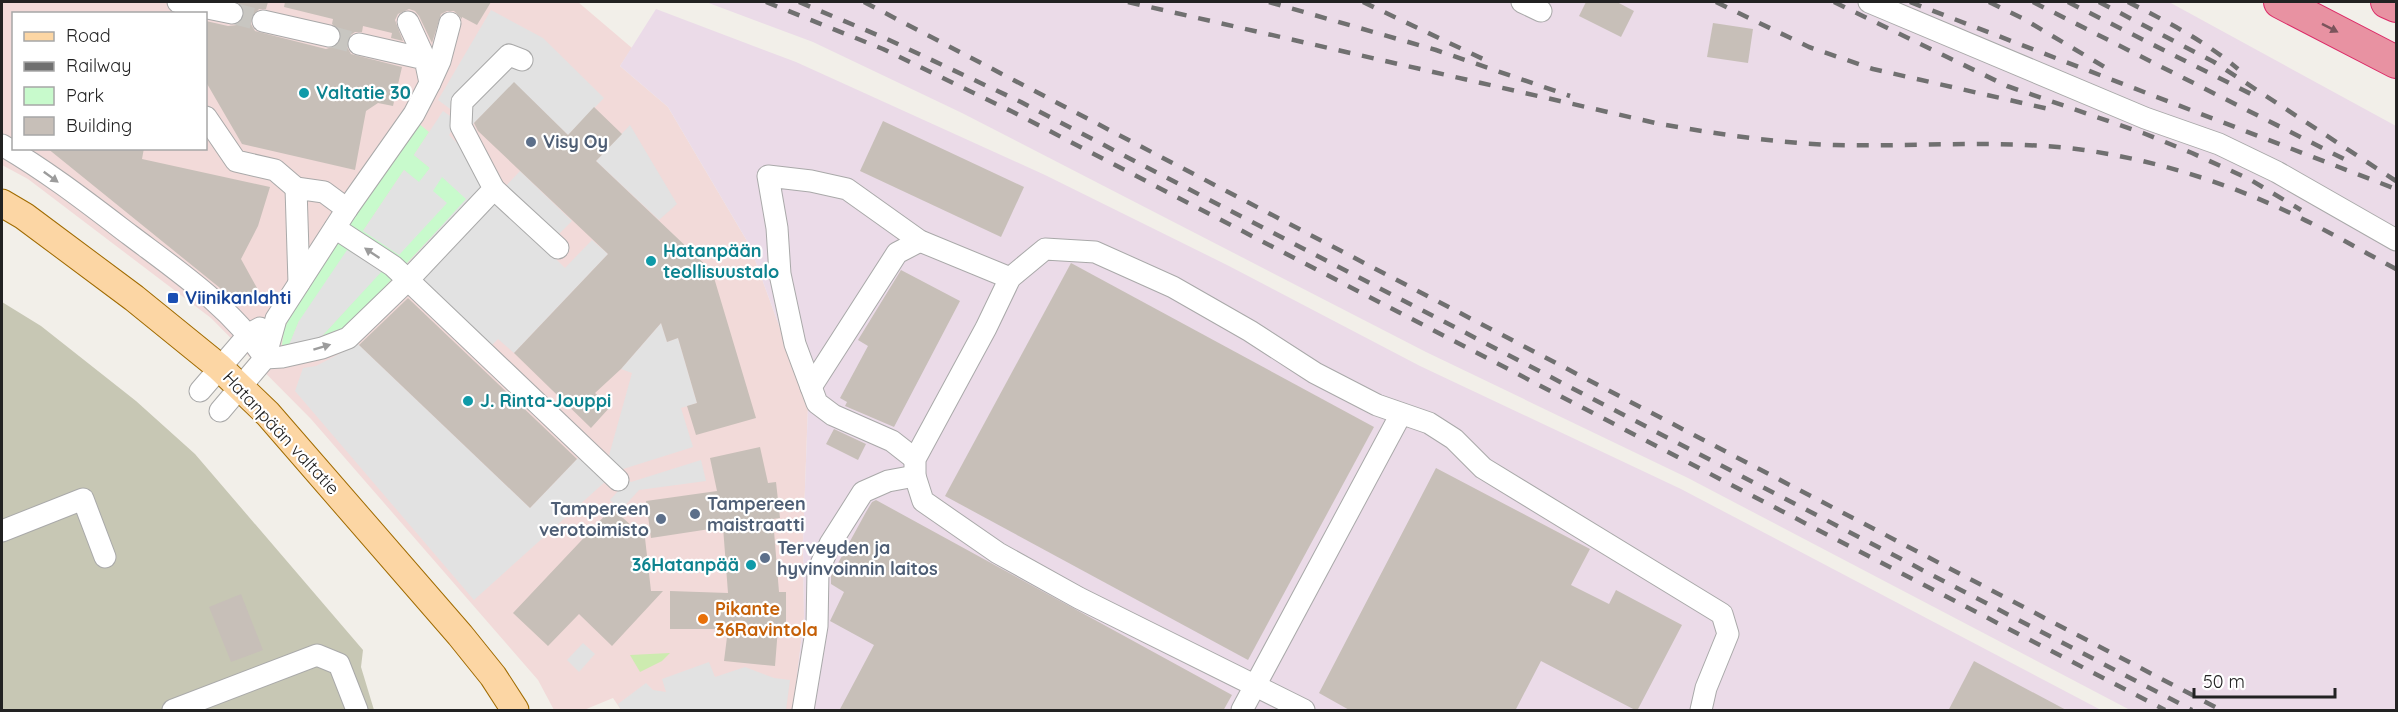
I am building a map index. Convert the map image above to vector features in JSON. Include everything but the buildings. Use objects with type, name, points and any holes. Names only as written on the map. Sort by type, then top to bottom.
[{"type":"highway","points":[[2280,2],[2389,58]]},
{"type":"highway","points":[[2387,2],[2397,6]]},
{"type":"main road","name":"Hatanpään valtatie","points":[[2,203],[70,249],[219,367],[268,414],[460,635],[493,676],[515,711]]},
{"type":"lane","points":[[178,2],[232,14]]},
{"type":"lane","points":[[1522,2],[1541,11]]},
{"type":"lane","points":[[1869,2],[2145,118],[2218,144],[2277,172],[2397,240]]},
{"type":"lane","points":[[263,21],[329,36]]},
{"type":"lane","points":[[408,22],[425,59],[430,83]]},
{"type":"lane","points":[[220,411],[265,358],[276,319],[347,209],[414,114],[440,61],[450,23]]},
{"type":"lane","points":[[359,44],[425,59]]},
{"type":"lane","points":[[522,60],[509,55],[462,102],[461,126],[494,189],[558,248]]},
{"type":"lane","points":[[207,118],[236,160],[275,170],[296,188],[324,192],[347,209]]},
{"type":"lane","points":[[2,146],[30,161],[180,273],[237,321],[265,358]]},
{"type":"lane","points":[[1010,278],[920,241],[847,189],[812,181],[768,176],[777,228],[780,274],[795,344],[817,403],[833,414],[892,441],[915,467],[923,501],[998,553],[1079,598],[1304,711]]},
{"type":"lane","points":[[296,188],[299,283]]},
{"type":"lane","points":[[265,358],[282,357],[322,348],[348,338],[408,280],[494,189]]},
{"type":"lane","points":[[335,228],[393,266],[618,480]]},
{"type":"lane","points":[[811,387],[897,253],[920,241]]},
{"type":"lane","points":[[803,711],[817,626],[818,571],[830,544],[863,492],[915,467],[1010,278],[1045,249],[1095,252],[1173,287],[1250,331],[1315,373],[1377,405],[1429,423],[1454,439],[1483,468],[1722,614],[1728,634],[1706,688],[1701,711]]},
{"type":"lane","points":[[200,391],[249,334],[276,319]]},
{"type":"lane","points":[[1242,711],[1401,414]]},
{"type":"lane","points":[[2,531],[83,499],[105,557]]},
{"type":"lane","points":[[173,711],[317,655],[339,664],[357,711]]},
{"type":"shaded area","points":[[2,2],[578,2],[632,48],[620,66],[668,107],[750,246],[808,405],[803,543],[804,617],[793,710],[621,710],[613,698],[584,710],[554,710],[538,680],[311,419],[211,318],[28,179],[2,165]]},
{"type":"shaded area","points":[[706,2],[2169,2],[2396,126],[2396,710],[2130,710],[1688,478],[1426,352],[962,113],[813,42]]},
{"type":"shaded area","points":[[656,9],[796,62],[1045,175],[1227,265],[1420,366],[1681,489],[2101,710],[793,710],[804,617],[803,543],[808,405],[750,246],[668,107],[620,66]]},
{"type":"shaded area","points":[[491,10],[543,38],[604,98],[568,135],[514,83],[472,125],[438,100]]},
{"type":"shaded area","points":[[443,111],[457,121],[449,135],[503,189],[520,171],[572,221],[545,248],[565,268],[592,240],[608,254],[514,353],[498,339],[491,346],[406,265],[466,199],[442,177],[433,191],[447,203],[399,255],[363,231],[404,170],[419,182],[430,168],[414,155]]},
{"type":"shaded area","points":[[630,125],[677,204],[659,220],[596,161]]},
{"type":"shaded area","points":[[347,250],[384,269],[322,336],[288,348],[299,321]]},
{"type":"shaded area","points":[[2,302],[41,326],[136,401],[195,454],[363,650],[361,667],[374,710],[2,710]]},
{"type":"shaded area","points":[[661,323],[667,342],[678,338],[697,403],[681,408],[693,447],[620,470],[608,459],[632,373],[621,369]]},
{"type":"shaded area","points":[[358,344],[530,508],[578,458],[607,480],[474,600],[295,391],[303,368],[316,366]]},
{"type":"shaded area","points":[[701,460],[706,481],[639,490],[621,510],[610,500],[628,480],[631,482]]},
{"type":"shaded area","points":[[583,643],[595,654],[579,672],[567,660]]},
{"type":"shaded area","points":[[709,662],[715,677],[745,667],[774,678],[790,680],[786,710],[621,710],[618,704],[646,683],[653,690],[666,692],[662,679]]},
{"type":"green space","points":[[418,123],[429,132],[414,155],[430,168],[419,183],[404,170],[363,231],[446,203],[432,191],[442,176],[467,199],[348,326],[322,336],[383,269],[299,321],[288,348],[281,352],[284,330],[293,309]]},
{"type":"green space","points":[[670,653],[662,661],[640,672],[630,655]]},
{"type":"tunnel","points":[[232,13],[263,21]]},
{"type":"tunnel","points":[[329,36],[359,44]]},
{"type":"railway","points":[[766,2],[883,49],[1013,112],[2165,710]]},
{"type":"railway","points":[[799,2],[887,39],[1021,102],[2192,710]]},
{"type":"railway","points":[[864,2],[2221,710]]},
{"type":"railway","points":[[1128,2],[1660,124],[1704,131],[1813,144],[2022,145],[2110,154],[2163,166],[2264,201],[2315,225],[2396,269]]},
{"type":"railway","points":[[1269,2],[1436,50],[1570,96]]},
{"type":"railway","points":[[1363,2],[1483,59]]},
{"type":"railway","points":[[1716,2],[1809,47],[1873,69],[2053,110]]},
{"type":"railway","points":[[1834,2],[2007,86],[2143,133],[2192,153],[2249,179],[2301,210]]},
{"type":"railway","points":[[1910,2],[2396,189]]},
{"type":"railway","points":[[1989,2],[2022,18],[2113,72]]},
{"type":"railway","points":[[2033,2],[2346,160]]},
{"type":"railway","points":[[2068,2],[2253,95]]},
{"type":"railway","points":[[2099,2],[2214,62],[2396,181]]},
{"type":"railway","points":[[2128,2],[2199,41],[2238,69]]},
{"type":"place","name":"Valtatie 30","points":[[304,93]]},
{"type":"place","name":"Visy Oy","points":[[531,142]]},
{"type":"place","name":"Hatanpään teollisuustalo","points":[[651,261]]},
{"type":"place","name":"Viinikanlahti","points":[[173,298]]},
{"type":"place","name":"J. Rinta-Jouppi","points":[[468,401]]},
{"type":"place","name":"Tampereen maistraatti","points":[[695,514]]},
{"type":"place","name":"Tampereen verotoimisto","points":[[661,519]]},
{"type":"place","name":"Terveyden ja hyvinvoinnin laitos","points":[[765,558]]},
{"type":"place","name":"36Hatanpää","points":[[751,565]]},
{"type":"place","name":"Pikante 36Ravintola","points":[[703,619]]}]
